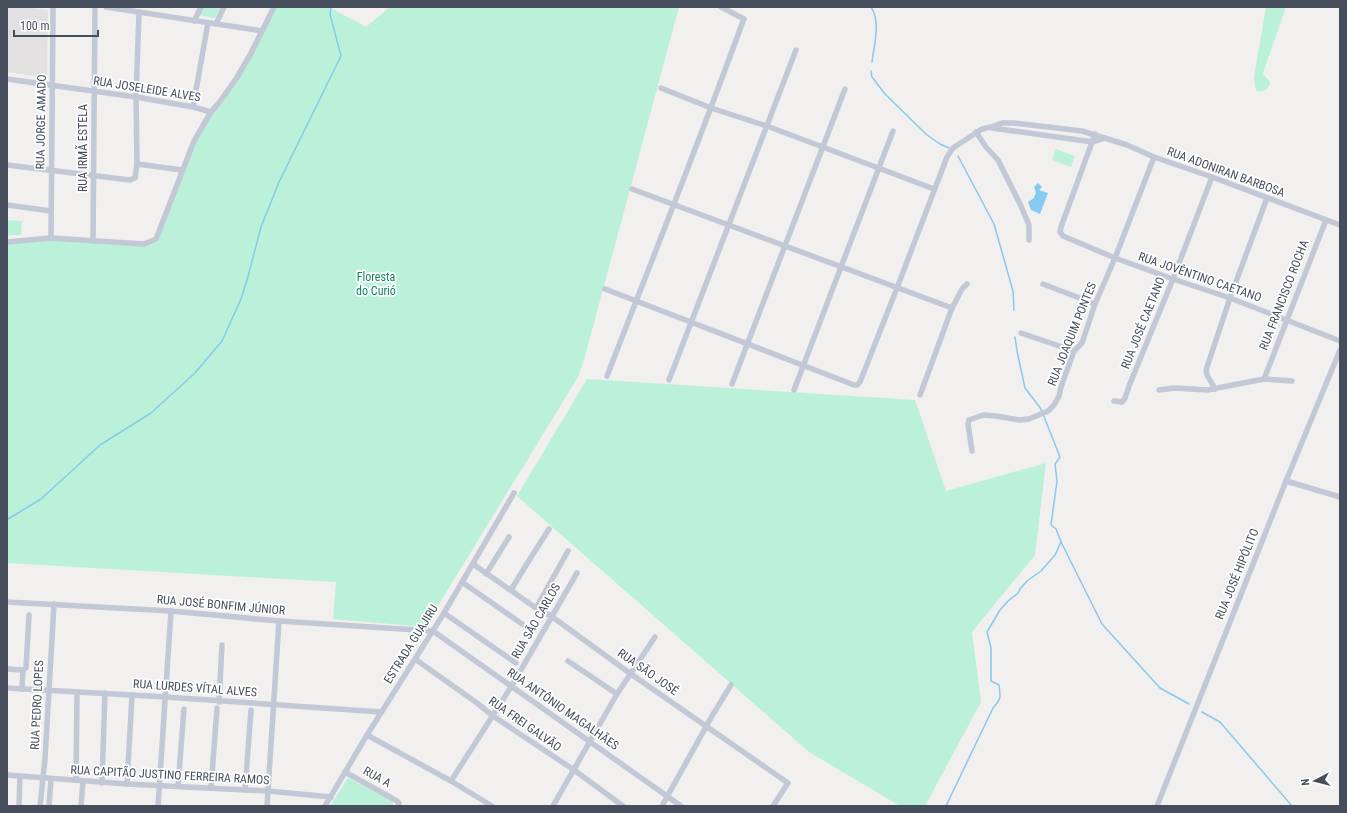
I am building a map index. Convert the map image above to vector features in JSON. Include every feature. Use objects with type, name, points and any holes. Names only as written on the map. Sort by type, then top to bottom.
[{"type":"street","name":"RUA JORGE AMADO","points":[[51,238],[53,7]]},
{"type":"street","name":"RUA IRMÃ ESTELA","points":[[93,241],[96,7]]},
{"type":"street","points":[[106,7],[262,31]]},
{"type":"street","points":[[152,14],[155,7]]},
{"type":"street","points":[[194,21],[201,7]]},
{"type":"street","points":[[216,24],[224,7]]},
{"type":"street","name":"RUA JOSELEIDE ALVES","points":[[7,79],[136,97],[194,107],[211,112],[222,100],[236,79],[274,7]]},
{"type":"street","points":[[607,376],[744,19],[721,7]]},
{"type":"street","points":[[7,165],[134,180],[137,164],[136,97],[139,12]]},
{"type":"street","points":[[194,107],[208,23]]},
{"type":"street","points":[[670,380],[796,50]]},
{"type":"street","points":[[661,88],[711,108],[767,126],[934,189]]},
{"type":"street","points":[[732,384],[845,89]]},
{"type":"street","points":[[7,242],[51,238],[144,244],[154,241],[158,236],[194,141],[211,112]]},
{"type":"street","name":"RUA ADONIRAN BARBOSA","points":[[803,365],[854,385],[858,384],[949,153],[962,141],[976,132],[1002,123],[1082,131],[1095,134],[1340,225]]},
{"type":"street","points":[[991,127],[1093,142],[1106,138]]},
{"type":"street","points":[[794,390],[893,130]]},
{"type":"street","points":[[976,132],[986,147],[998,160],[1022,206],[1029,225],[1029,240]]},
{"type":"street","points":[[1093,142],[1095,134]]},
{"type":"street","name":"RUA JOVÊNTINO CAETANO","points":[[1093,142],[1061,227],[1060,232],[1063,236],[1115,258],[1287,319],[1340,341]]},
{"type":"street","name":"RUA JOAQUIM PONTES","points":[[972,451],[968,424],[969,420],[983,415],[992,415],[1024,420],[1052,408],[1059,396],[1074,351],[1082,343],[1095,304],[1115,258],[1154,157]]},
{"type":"street","points":[[137,164],[182,170]]},
{"type":"street","name":"RUA JOSÉ CAETANO","points":[[1114,401],[1121,402],[1124,400],[1212,177]]},
{"type":"street","points":[[632,189],[952,308]]},
{"type":"street","points":[[1215,389],[1206,370],[1230,298],[1267,198]]},
{"type":"street","points":[[7,205],[51,211]]},
{"type":"street","name":"RUA FRANCISCO ROCHA","points":[[1264,379],[1326,220]]},
{"type":"street","points":[[920,395],[952,308],[966,284]]},
{"type":"street","points":[[1043,284],[1095,304]]},
{"type":"street","points":[[605,289],[803,365]]},
{"type":"street","points":[[1021,333],[1074,351]]},
{"type":"street","name":"RUA JOSÉ HIPÓLITO","points":[[1157,806],[1286,481],[1340,350]]},
{"type":"street","points":[[1159,390],[1174,388],[1207,390],[1264,379],[1292,381]]},
{"type":"street","points":[[1286,481],[1340,497]]},
{"type":"street","name":"ESTRADA GUAJIRU","points":[[325,806],[367,734],[444,613],[514,493]]},
{"type":"street","points":[[512,590],[549,529]]},
{"type":"street","points":[[486,574],[509,537]]},
{"type":"street","points":[[536,608],[568,551]]},
{"type":"street","name":"RUA SÃO JOSÉ","points":[[473,564],[536,608],[551,616],[631,674],[788,783],[774,806]]},
{"type":"street","name":"RUA SÃO CARLOS","points":[[451,781],[511,687],[577,573]]},
{"type":"street","points":[[462,582],[532,631]]},
{"type":"street","name":"RUA JOSÉ BONFIM JÚNIOR","points":[[7,602],[171,611],[279,621],[433,631]]},
{"type":"street","name":"RUA PEDRO LOPES","points":[[40,806],[45,759],[54,604]]},
{"type":"street","points":[[158,806],[158,785],[166,697],[171,611]]},
{"type":"street","points":[[444,613],[516,663]]},
{"type":"street","points":[[22,689],[23,670],[26,668],[29,615]]},
{"type":"street","points":[[267,806],[279,621]]},
{"type":"street","name":"RUA ANTÔNIO MAGALHÃES","points":[[433,631],[681,806]]},
{"type":"street","points":[[553,806],[617,694],[655,637]]},
{"type":"street","points":[[219,702],[222,645]]},
{"type":"street","name":"RUA FREI GALVÃO","points":[[415,659],[493,716],[574,770],[623,806]]},
{"type":"street","points":[[568,661],[617,694]]},
{"type":"street","points":[[7,669],[23,670]]},
{"type":"street","points":[[662,806],[668,798],[706,726],[731,685]]},
{"type":"street","name":"RUA LURDES VÍTAL ALVES","points":[[7,688],[77,693],[105,693],[381,712]]},
{"type":"street","points":[[77,693],[81,806]]},
{"type":"street","points":[[102,782],[105,693]]},
{"type":"street","points":[[127,784],[132,695]]},
{"type":"street","points":[[211,788],[217,708]]},
{"type":"street","points":[[178,786],[184,709]]},
{"type":"street","points":[[245,790],[251,710]]},
{"type":"street","points":[[367,734],[492,806]]},
{"type":"street","name":"RUA A","points":[[345,772],[398,803]]},
{"type":"street","name":"RUA CAPITÃO JUSTINO FERREIRA RAMOS","points":[[7,775],[127,784],[268,791],[331,797]]},
{"type":"street","points":[[19,806],[20,776]]},
{"type":"street","points":[[49,806],[51,779]]},
{"type":"shaded area","points":[[7,7],[48,10],[47,78],[7,72]]},
{"type":"green space","points":[[202,7],[221,7],[215,18],[198,15]]},
{"type":"green space","name":"Floresta do Curió","points":[[272,7],[329,7],[366,27],[390,7],[679,7],[584,360],[578,377],[425,627],[333,619],[336,582],[7,563],[7,243],[54,239],[157,242],[186,158],[212,106],[235,81]]},
{"type":"green space","points":[[1266,7],[1286,7],[1263,73],[1270,83],[1264,91],[1257,91],[1254,77]]},
{"type":"green space","points":[[1056,149],[1075,156],[1071,167],[1052,160]]},
{"type":"green space","points":[[7,220],[22,221],[21,235],[7,235]]},
{"type":"green space","points":[[587,379],[915,400],[946,491],[1046,463],[1035,555],[972,632],[981,702],[925,806],[900,806],[809,752],[517,496]]},
{"type":"green space","points":[[348,778],[390,800],[393,803],[393,806],[330,806]]},
{"type":"water","points":[[1038,183],[1042,187],[1039,190],[1048,193],[1040,214],[1031,210],[1028,202],[1034,198],[1036,192],[1034,187]]},
{"type":"waterway","points":[[8,519],[41,499],[100,445],[151,413],[195,373],[222,341],[241,299],[261,227],[279,182],[341,56],[330,14],[331,7]]},
{"type":"waterway","points":[[871,7],[876,20],[872,62]]},
{"type":"waterway","points":[[871,71],[872,77],[885,94],[927,135],[949,148]]},
{"type":"waterway","points":[[958,156],[994,224],[1013,291],[1014,310]]},
{"type":"waterway","points":[[1015,337],[1025,388],[1041,409],[1060,457],[1055,464],[1057,481],[1051,525],[1056,529],[1102,624],[1160,688],[1189,704]]},
{"type":"waterway","points":[[946,806],[993,708],[1000,698],[999,685],[991,681],[991,648],[987,632],[1000,610],[1018,593],[1027,581],[1041,571],[1055,555],[1061,542]]},
{"type":"waterway","points":[[1202,712],[1220,722],[1292,806]]}]
